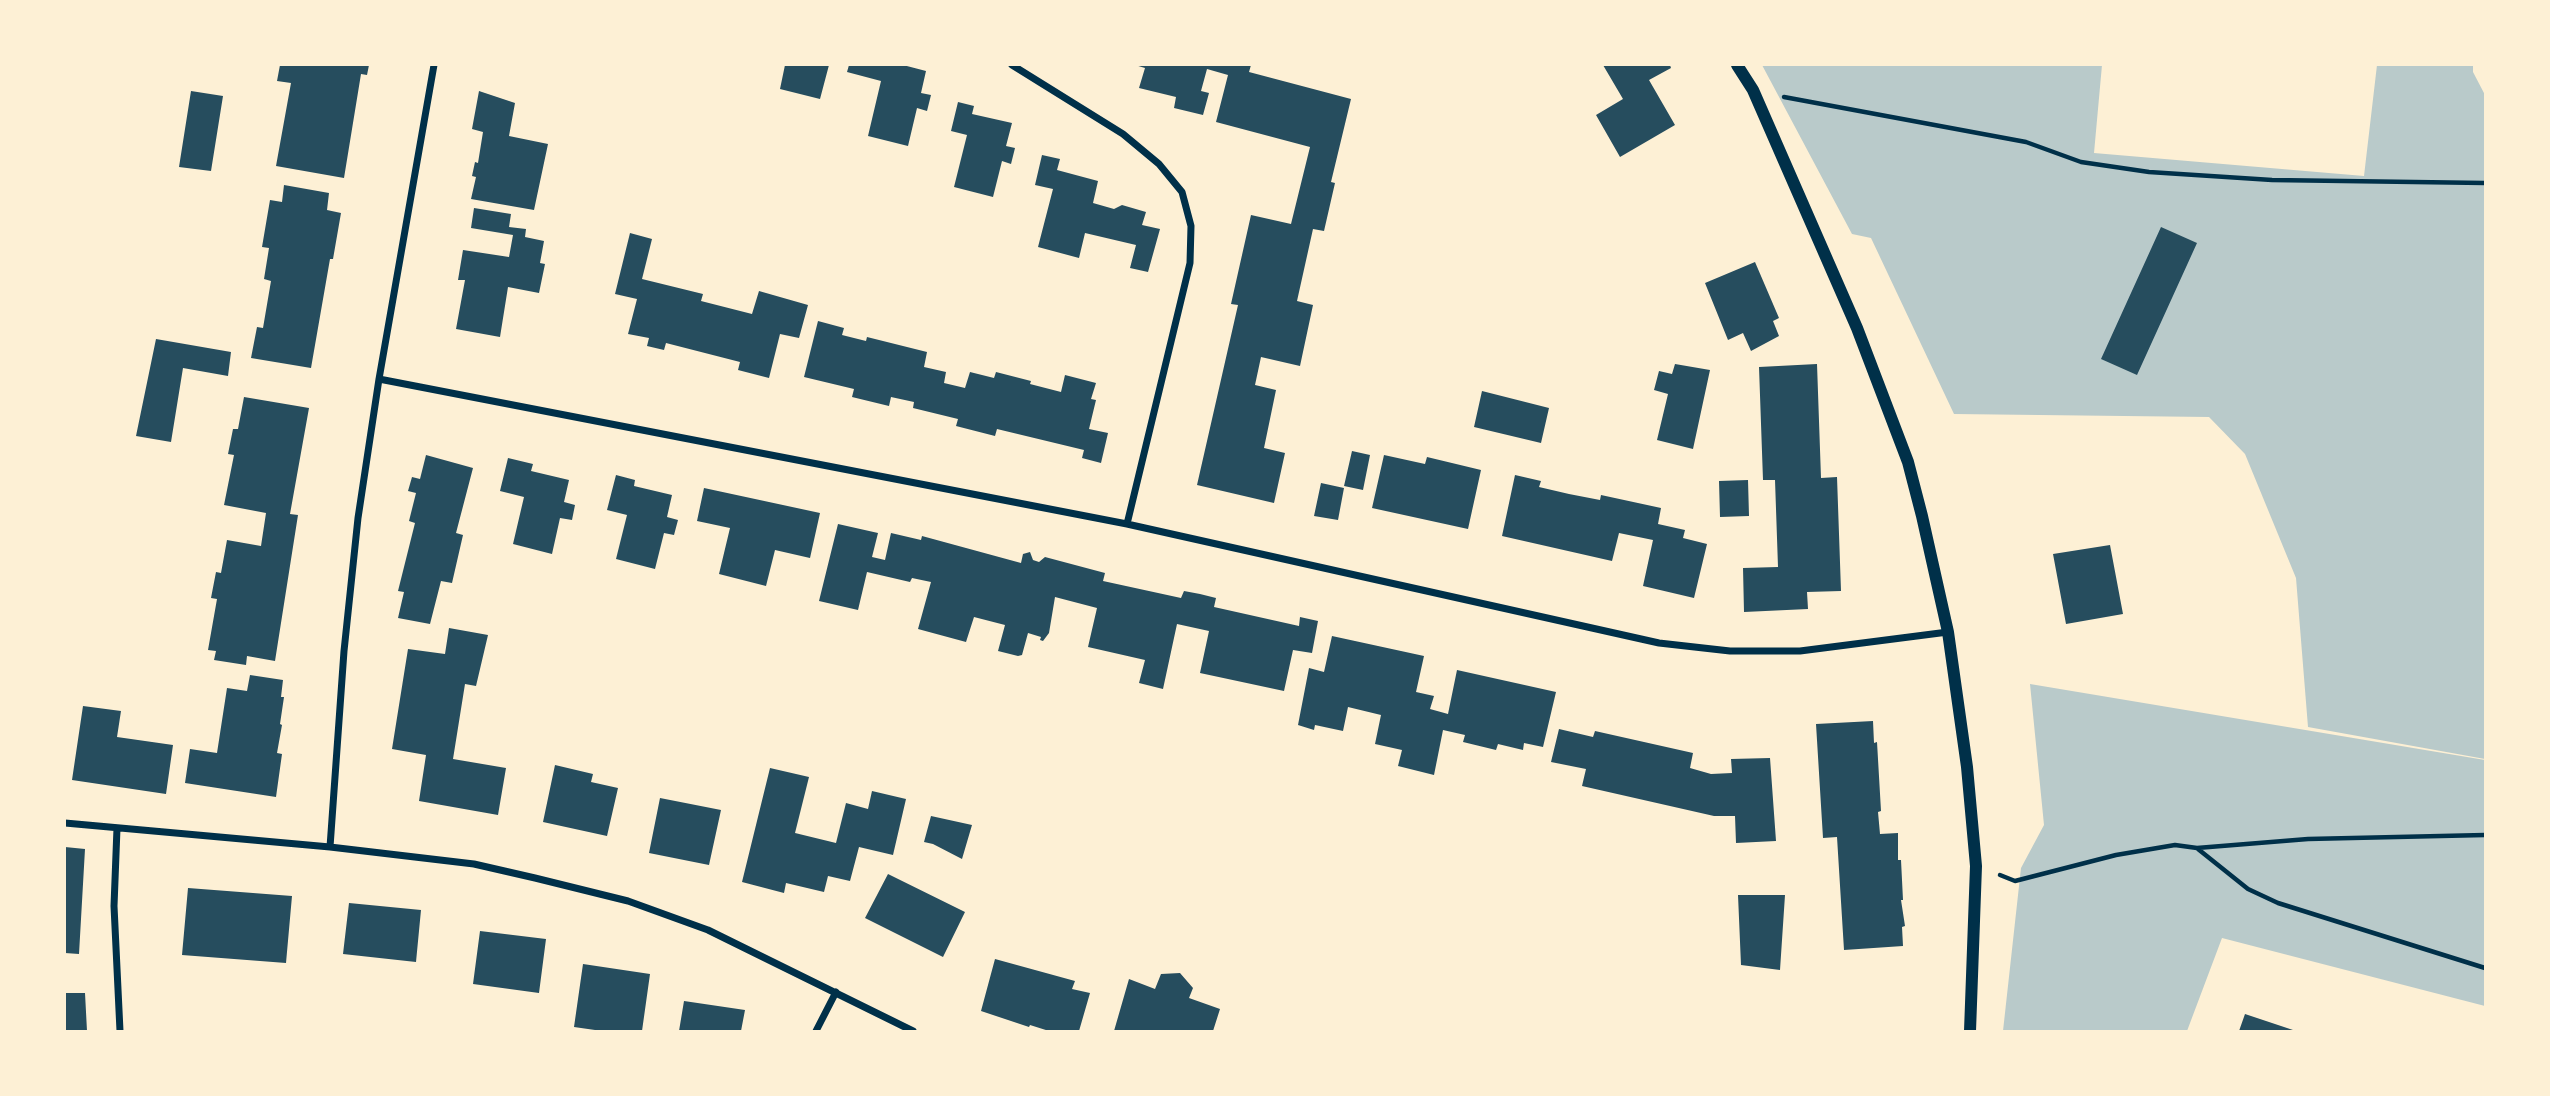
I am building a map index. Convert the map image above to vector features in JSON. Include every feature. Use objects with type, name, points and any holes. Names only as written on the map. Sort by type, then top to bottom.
[{"type":"street","points":[[330,847],[344,651],[358,518],[379,379],[434,65]]},
{"type":"street","points":[[1012,65],[1124,134],[1159,164],[1182,192],[1191,226],[1190,263],[1127,524]]},
{"type":"street","points":[[1737,65],[1752,90],[1857,328],[1908,462],[1922,516],[1948,632],[1967,767],[1976,866],[1970,1031]]},
{"type":"street","points":[[379,379],[522,409],[1127,524],[1659,643],[1730,651],[1800,651],[1948,632]]},
{"type":"street","points":[[65,823],[330,847],[474,864],[628,901],[708,930],[913,1031]]},
{"type":"street","points":[[117,828],[114,906],[120,1031]]},
{"type":"street","points":[[816,1031],[836,992]]},
{"type":"path","points":[[1752,90],[2026,142],[2081,162],[2149,172],[2272,180],[2485,183]]},
{"type":"path","points":[[1976,866],[2015,881],[2175,845],[2197,848],[2308,839],[2485,835]]},
{"type":"path","points":[[2197,848],[2248,889],[2278,903],[2485,968]]},
{"type":"shaded area","points":[[1762,65],[2102,65],[2094,153],[2364,176],[2377,65],[2473,65],[2473,72],[2485,95],[2485,759],[2308,727],[2296,578],[2245,454],[2209,417],[1954,414],[1871,238],[1852,234]]},
{"type":"shaded area","points":[[2030,684],[2485,760],[2485,1006],[2222,938],[2187,1031],[2003,1031],[2021,868],[2044,825]]},
{"type":"building","points":[[280,65],[369,65],[367,75],[361,74],[344,178],[276,166],[291,83],[277,81]]},
{"type":"building","points":[[785,65],[829,65],[820,99],[780,89]]},
{"type":"building","points":[[849,65],[903,65],[926,71],[921,93],[931,95],[927,111],[917,108],[908,146],[868,136],[881,81],[847,72]]},
{"type":"building","points":[[1135,65],[1251,65],[1249,72],[1351,99],[1331,182],[1335,183],[1324,231],[1313,229],[1297,301],[1313,305],[1300,366],[1261,357],[1255,385],[1276,390],[1264,448],[1285,453],[1274,503],[1197,485],[1238,305],[1231,304],[1251,215],[1291,224],[1310,147],[1216,122],[1228,75],[1207,69],[1201,91],[1209,93],[1203,115],[1174,108],[1176,97],[1139,88],[1145,68]]},
{"type":"building","points":[[1603,65],[1670,65],[1671,68],[1649,80],[1675,125],[1620,157],[1596,115],[1623,99]]},
{"type":"building","points":[[191,91],[223,96],[211,171],[179,167]]},
{"type":"building","points":[[479,91],[515,103],[509,136],[548,144],[534,210],[471,199],[476,177],[472,176],[475,162],[478,163],[483,132],[472,129]]},
{"type":"building","points":[[958,102],[974,106],[972,114],[1012,123],[1006,146],[1015,148],[1011,164],[1002,161],[993,197],[954,187],[967,135],[951,131]]},
{"type":"building","points":[[1042,155],[1060,159],[1057,170],[1098,181],[1093,203],[1114,209],[1122,205],[1146,212],[1142,225],[1160,229],[1148,272],[1130,268],[1136,245],[1085,233],[1079,258],[1038,247],[1053,189],[1035,185]]},
{"type":"building","points":[[284,185],[329,193],[327,210],[341,213],[311,368],[251,358],[257,327],[263,328],[271,281],[264,279],[269,248],[262,247],[270,200],[282,202]]},
{"type":"building","points":[[474,208],[511,214],[509,227],[526,229],[525,237],[544,241],[540,263],[545,264],[539,293],[508,287],[500,337],[456,329],[465,280],[458,280],[463,250],[509,257],[513,235],[471,228]]},
{"type":"building","points":[[2161,227],[2197,243],[2137,375],[2101,359]]},
{"type":"building","points":[[630,233],[652,239],[642,279],[703,294],[701,301],[752,314],[759,291],[808,305],[799,338],[780,334],[769,378],[738,370],[740,362],[666,343],[664,350],[647,346],[649,338],[628,334],[637,299],[615,294]]},
{"type":"building","points":[[1755,262],[1779,318],[1773,321],[1779,336],[1751,351],[1743,333],[1728,340],[1705,283]]},
{"type":"building","points":[[818,321],[844,328],[842,335],[866,341],[867,337],[927,352],[924,367],[946,372],[944,383],[965,388],[970,372],[994,378],[996,372],[1061,392],[1065,375],[1096,383],[1091,399],[1096,400],[1089,429],[1108,433],[1101,463],[1082,458],[1084,450],[997,429],[995,436],[956,426],[958,419],[913,408],[914,402],[891,397],[889,406],[852,397],[854,389],[804,377]]},
{"type":"building","points":[[156,339],[231,352],[228,376],[183,368],[171,442],[136,436]]},
{"type":"building","points":[[1675,364],[1710,370],[1693,449],[1657,440],[1668,394],[1654,390],[1659,371],[1672,374]]},
{"type":"building","points":[[1817,364],[1821,478],[1837,477],[1841,591],[1807,592],[1808,609],[1744,612],[1743,568],[1778,567],[1775,480],[1763,480],[1759,367]]},
{"type":"building","points":[[1482,391],[1549,408],[1541,443],[1474,427]]},
{"type":"building","points":[[244,397],[309,408],[290,514],[298,515],[275,661],[247,656],[246,665],[214,660],[216,651],[208,650],[217,599],[211,598],[216,572],[221,573],[227,540],[261,546],[266,513],[224,505],[234,455],[228,454],[233,429],[238,429]]},
{"type":"building","points":[[1352,451],[1370,455],[1363,490],[1344,486]]},
{"type":"building","points":[[426,455],[473,468],[456,533],[463,535],[452,583],[441,581],[430,624],[398,618],[404,592],[398,591],[415,523],[409,521],[416,493],[408,491],[412,477],[420,479]]},
{"type":"building","points":[[1384,455],[1425,464],[1427,457],[1481,470],[1468,529],[1372,508]]},
{"type":"building","points":[[508,458],[533,464],[531,471],[569,480],[564,502],[575,505],[572,520],[560,518],[552,554],[513,544],[524,497],[500,491]]},
{"type":"building","points":[[616,475],[635,480],[634,486],[672,495],[667,517],[678,520],[674,535],[664,533],[655,569],[616,559],[627,515],[607,510]]},
{"type":"building","points":[[1515,475],[1541,481],[1539,487],[1569,494],[1600,500],[1601,495],[1661,508],[1658,524],[1685,530],[1683,538],[1707,544],[1694,598],[1643,586],[1653,540],[1619,533],[1612,561],[1502,536]]},
{"type":"building","points":[[1748,480],[1749,516],[1720,517],[1719,481]]},
{"type":"building","points":[[1321,483],[1344,488],[1338,520],[1314,516]]},
{"type":"building","points":[[704,488],[820,513],[810,558],[775,550],[766,586],[719,574],[730,528],[697,521]]},
{"type":"building","points":[[838,524],[878,533],[872,557],[885,560],[891,533],[921,540],[922,536],[1021,563],[1023,554],[1030,552],[1033,560],[1039,562],[1045,557],[1105,573],[1103,581],[1181,598],[1184,591],[1200,594],[1216,598],[1214,607],[1299,626],[1300,617],[1318,621],[1312,653],[1293,650],[1284,691],[1200,673],[1209,631],[1177,624],[1163,689],[1139,683],[1145,660],[1088,647],[1097,608],[1055,597],[1049,633],[1043,641],[1040,640],[1041,637],[1028,633],[1022,655],[998,651],[1005,625],[974,617],[966,642],[918,629],[931,582],[912,578],[910,582],[867,572],[858,610],[819,601]]},
{"type":"building","points":[[2110,545],[2123,614],[2066,624],[2053,554]]},
{"type":"building","points":[[449,628],[488,635],[476,686],[465,684],[453,759],[506,768],[498,815],[419,801],[426,755],[392,749],[408,649],[445,654]]},
{"type":"building","points":[[1332,636],[1424,656],[1416,692],[1434,696],[1430,709],[1448,714],[1457,670],[1556,692],[1543,747],[1524,743],[1523,750],[1498,744],[1496,750],[1463,742],[1465,735],[1443,730],[1434,775],[1398,766],[1402,750],[1375,744],[1381,715],[1348,707],[1343,731],[1315,725],[1314,730],[1298,725],[1309,668],[1324,672]]},
{"type":"building","points":[[250,675],[283,680],[282,725],[277,753],[282,754],[276,797],[185,783],[190,749],[217,753],[227,688],[247,691]]},
{"type":"building","points":[[83,706],[121,711],[117,737],[173,745],[166,794],[72,780]]},
{"type":"building","points":[[1873,721],[1874,743],[1877,742],[1880,834],[1898,833],[1905,926],[1902,927],[1903,946],[1844,950],[1837,837],[1823,838],[1816,724]]},
{"type":"building","points":[[1559,729],[1593,737],[1595,731],[1693,753],[1690,768],[1711,774],[1732,773],[1731,759],[1770,758],[1776,841],[1736,843],[1735,816],[1714,816],[1582,786],[1586,769],[1551,762]]},
{"type":"building","points":[[555,765],[593,774],[591,782],[618,788],[607,836],[543,822]]},
{"type":"building","points":[[770,768],[809,777],[795,833],[836,843],[846,803],[868,809],[872,791],[906,799],[893,855],[859,847],[850,881],[828,876],[824,892],[786,883],[784,893],[742,882]]},
{"type":"building","points":[[660,798],[721,810],[709,865],[649,853]]},
{"type":"building","points":[[931,816],[972,825],[962,859],[924,842]]},
{"type":"building","points":[[65,847],[85,849],[79,954],[65,953]]},
{"type":"building","points":[[888,874],[965,912],[943,957],[865,918]]},
{"type":"building","points":[[188,888],[292,896],[286,963],[182,955]]},
{"type":"building","points":[[1738,895],[1785,895],[1780,970],[1741,965]]},
{"type":"building","points":[[349,903],[421,910],[416,962],[343,954]]},
{"type":"building","points":[[480,931],[546,939],[539,993],[473,984]]},
{"type":"building","points":[[995,959],[1075,981],[1072,989],[1090,993],[1079,1031],[1049,1031],[1030,1025],[1029,1027],[981,1011]]},
{"type":"building","points":[[583,964],[650,974],[642,1031],[602,1031],[574,1027]]},
{"type":"building","points":[[1180,973],[1193,988],[1189,998],[1220,1009],[1213,1031],[1114,1031],[1129,979],[1155,989],[1161,974]]},
{"type":"building","points":[[65,993],[85,993],[87,1031],[65,1031]]},
{"type":"building","points":[[684,1001],[745,1010],[741,1031],[679,1031]]},
{"type":"building","points":[[2245,1014],[2296,1031],[2239,1031]]}]
